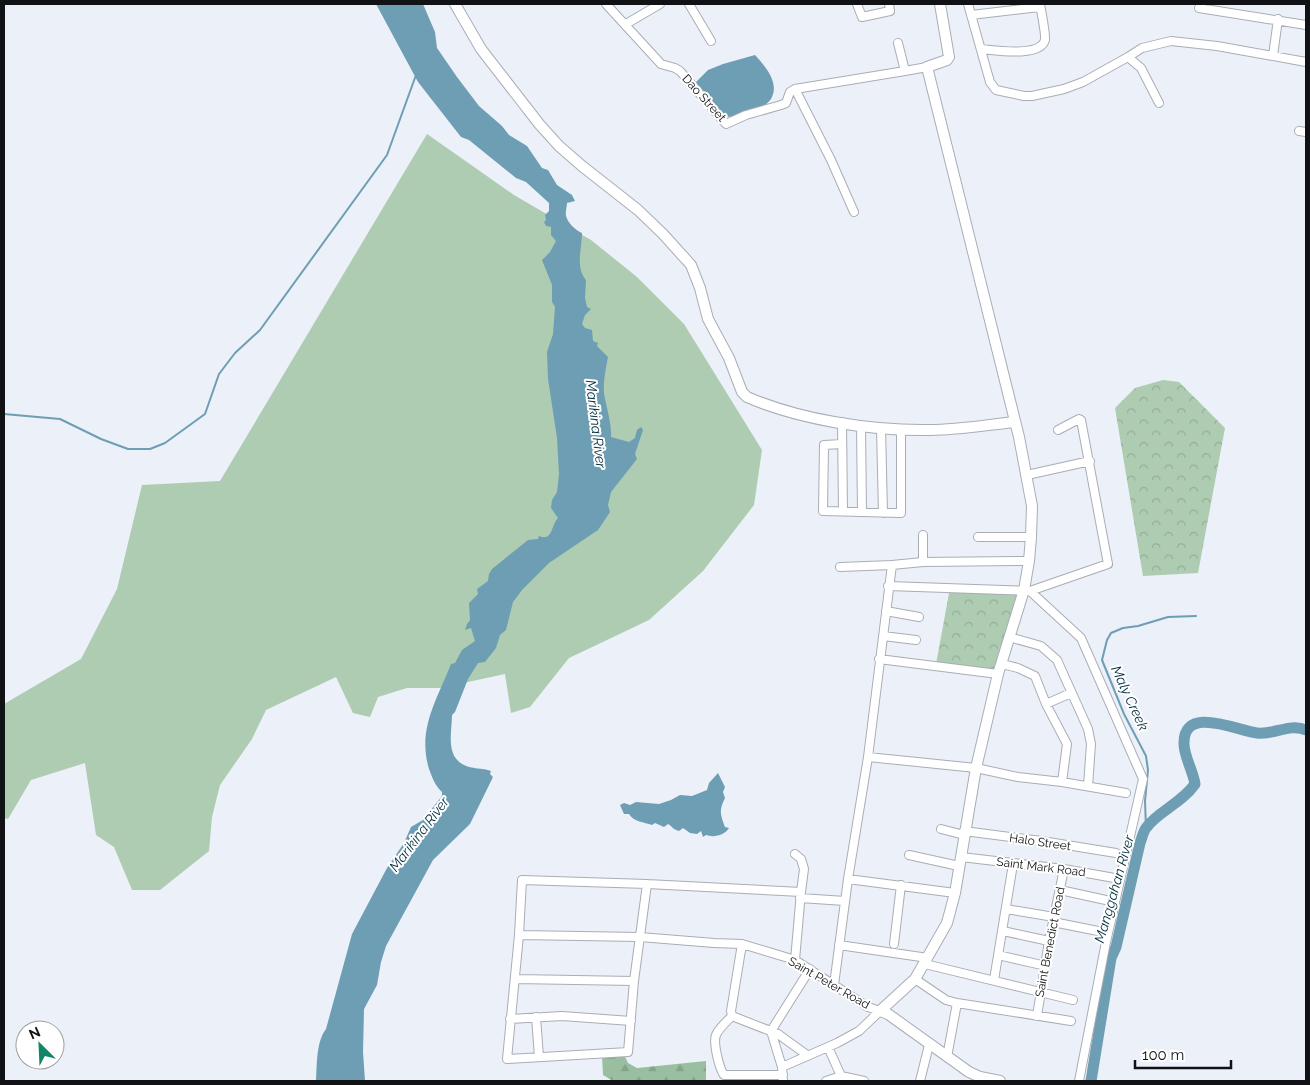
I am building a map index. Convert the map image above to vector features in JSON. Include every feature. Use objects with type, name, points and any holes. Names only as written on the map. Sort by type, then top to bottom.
[{"type":"street","points":[[455,4],[481,48],[540,125],[559,146],[582,166],[638,210],[691,265],[700,288],[708,319],[729,358],[742,392],[747,397],[791,413],[881,428],[952,429],[1014,422]]},
{"type":"street","name":"Dao Street","points":[[606,4],[661,64],[680,71],[726,124],[746,115],[781,105],[786,102],[792,91]]},
{"type":"street","points":[[626,24],[660,4]]},
{"type":"street","points":[[688,4],[711,41]]},
{"type":"street","points":[[857,4],[862,17],[890,11],[889,4]]},
{"type":"street","points":[[854,212],[831,160],[792,91],[927,67],[946,60],[949,57],[940,4]]},
{"type":"street","points":[[968,4],[986,70],[994,88],[999,91],[1024,96],[1032,96],[1083,82],[1142,48],[1171,41],[1217,46],[1306,62]]},
{"type":"street","points":[[1202,4],[1199,8],[1306,25]]},
{"type":"street","points":[[971,15],[1040,5],[1045,40],[1041,46],[1029,51],[1012,52],[981,49]]},
{"type":"street","points":[[1273,56],[1278,20]]},
{"type":"street","points":[[898,43],[905,71]]},
{"type":"street","points":[[1128,57],[1141,68],[1159,103]]},
{"type":"street","points":[[742,944],[732,1004],[732,1016],[716,1036],[716,1048],[721,1072],[724,1075],[758,1078],[783,1074],[807,1055],[828,1047],[859,1031],[915,979],[948,922],[955,893],[976,768],[998,674],[1009,637],[1027,590],[1032,506],[1027,475],[927,67]]},
{"type":"street","points":[[888,586],[1027,590],[1108,564],[1090,461],[1080,419],[1058,430]]},
{"type":"street","points":[[842,422],[843,511]]},
{"type":"street","points":[[862,426],[862,512]]},
{"type":"street","points":[[881,428],[883,513]]},
{"type":"street","points":[[842,444],[824,445],[823,511],[901,513],[901,429]]},
{"type":"street","points":[[1027,475],[1090,461]]},
{"type":"street","points":[[922,562],[923,535]]},
{"type":"street","points":[[978,537],[1031,537]]},
{"type":"street","points":[[840,567],[922,562],[1029,561]]},
{"type":"street","points":[[834,985],[848,879],[868,757],[892,565]]},
{"type":"street","points":[[1027,590],[1081,638],[1143,779],[1108,933],[1079,1081]]},
{"type":"street","points":[[886,611],[919,617]]},
{"type":"street","points":[[883,636],[916,640]]},
{"type":"street","points":[[1009,637],[1041,646],[1057,660],[1088,729],[1091,744],[1088,786]]},
{"type":"street","points":[[880,659],[998,674]]},
{"type":"street","points":[[1002,664],[1018,668],[1035,676],[1046,704],[1067,744],[1062,782]]},
{"type":"street","points":[[1046,704],[1071,693]]},
{"type":"street","points":[[868,757],[976,768],[1018,777],[1062,782],[1126,793]]},
{"type":"street","name":"Halo Street","points":[[941,829],[1042,841],[1116,853]]},
{"type":"street","points":[[795,854],[804,864],[795,960]]},
{"type":"street","name":"Saint Mark Road","points":[[909,854],[960,862],[1013,864],[1064,869],[1120,879]]},
{"type":"street","points":[[994,980],[1013,864]]},
{"type":"street","name":"Saint Benedict Road","points":[[1037,1016],[1049,941],[1064,869]]},
{"type":"street","points":[[848,879],[955,893]]},
{"type":"street","points":[[648,884],[634,981],[628,1052],[507,1059],[519,936],[522,880],[648,884],[800,895],[845,901]]},
{"type":"street","points":[[894,944],[901,885]]},
{"type":"street","points":[[1060,890],[1115,902]]},
{"type":"street","points":[[1006,909],[1108,933]]},
{"type":"street","points":[[1003,930],[1049,941]]},
{"type":"street","name":"Saint Peter Road","points":[[519,936],[640,937],[742,944],[795,960],[868,1007],[888,1014],[969,1072],[980,1077],[1000,1081]]},
{"type":"street","points":[[839,945],[927,961],[1073,1000]]},
{"type":"street","points":[[998,956],[1046,966]]},
{"type":"street","points":[[783,1074],[771,1031],[810,969]]},
{"type":"street","points":[[915,979],[946,1000],[1071,1022]]},
{"type":"street","points":[[514,980],[634,981]]},
{"type":"street","points":[[947,1057],[957,1003]]},
{"type":"street","points":[[510,1019],[562,1016],[631,1021]]},
{"type":"street","points":[[732,1016],[771,1031],[807,1055]]},
{"type":"street","points":[[536,1018],[538,1057]]},
{"type":"street","points":[[920,1081],[929,1044]]},
{"type":"street","points":[[828,1047],[834,1079],[864,1081]]},
{"type":"green space","points":[[427,134],[514,195],[591,240],[637,277],[684,324],[762,450],[754,505],[703,571],[649,620],[569,658],[530,707],[511,713],[505,674],[440,688],[407,688],[378,697],[370,717],[353,713],[336,677],[266,710],[252,739],[220,785],[212,817],[209,851],[160,890],[132,890],[114,847],[96,835],[85,763],[31,780],[8,819],[4,818],[4,704],[81,659],[117,589],[142,485],[220,481]]},
{"type":"green space","points":[[1163,380],[1179,382],[1225,428],[1198,573],[1143,576],[1115,408],[1135,388]]},
{"type":"green space","points":[[1020,587],[996,672],[936,664],[950,588]]},
{"type":"green space","points":[[623,1052],[628,1063],[637,1068],[706,1061],[706,1081],[613,1081],[603,1075],[602,1055]]},
{"type":"water","name":"Marikina River","points":[[376,4],[423,4],[435,32],[437,48],[479,106],[502,126],[509,135],[527,146],[542,168],[548,170],[557,185],[572,195],[575,201],[567,203],[566,214],[576,230],[582,233],[580,263],[586,280],[585,298],[587,307],[591,309],[585,315],[582,324],[585,328],[592,330],[593,341],[598,343],[597,346],[608,357],[604,393],[611,426],[611,437],[629,442],[635,438],[637,430],[641,427],[643,430],[635,454],[637,459],[611,492],[608,505],[610,512],[598,530],[549,563],[522,590],[513,602],[506,630],[500,635],[496,648],[485,662],[478,663],[468,679],[455,712],[452,715],[452,749],[458,761],[470,767],[491,771],[490,774],[493,777],[470,824],[433,860],[386,946],[377,985],[364,1009],[363,1052],[365,1081],[316,1081],[320,1040],[326,1029],[352,934],[387,868],[404,843],[411,827],[423,820],[442,796],[442,792],[435,784],[429,769],[425,741],[430,715],[451,664],[455,663],[462,650],[475,641],[471,628],[465,630],[470,620],[469,603],[478,594],[477,589],[488,581],[492,569],[528,540],[538,539],[539,536],[547,537],[558,518],[551,508],[552,500],[557,492],[559,474],[557,438],[548,379],[547,352],[553,334],[555,307],[552,302],[552,285],[542,260],[550,252],[556,241],[551,235],[551,227],[546,226],[544,222],[546,220],[545,215],[549,211],[549,203],[526,182],[516,178],[469,140],[461,137],[418,82]]},
{"type":"water","points":[[755,55],[767,70],[774,87],[771,99],[761,108],[729,117],[717,110],[694,84],[708,70]]},
{"type":"water","points":[[718,773],[725,787],[723,792],[725,798],[721,815],[725,827],[729,828],[719,835],[706,835],[703,837],[701,831],[697,834],[690,833],[683,828],[679,831],[668,824],[664,827],[655,823],[652,825],[634,819],[629,814],[624,814],[620,805],[624,803],[630,805],[636,802],[659,804],[680,795],[692,796],[707,790],[709,783]]},
{"type":"waterway","points":[[4,414],[60,419],[101,439],[128,449],[150,449],[165,443],[205,414],[219,374],[235,353],[260,330],[387,155],[416,75]]},
{"type":"waterway","name":"Maly Creek","points":[[1146,828],[1145,801],[1148,770],[1146,756],[1124,714],[1102,660],[1107,640],[1111,633],[1123,628],[1138,626],[1168,617],[1196,616]]},
{"type":"waterway","name":"Manggahan River","points":[[1091,1081],[1111,958],[1116,947],[1140,843],[1145,830],[1151,822],[1183,797],[1195,784],[1184,749],[1186,732],[1192,725],[1202,722],[1225,725],[1257,733],[1288,728],[1306,730]]}]
